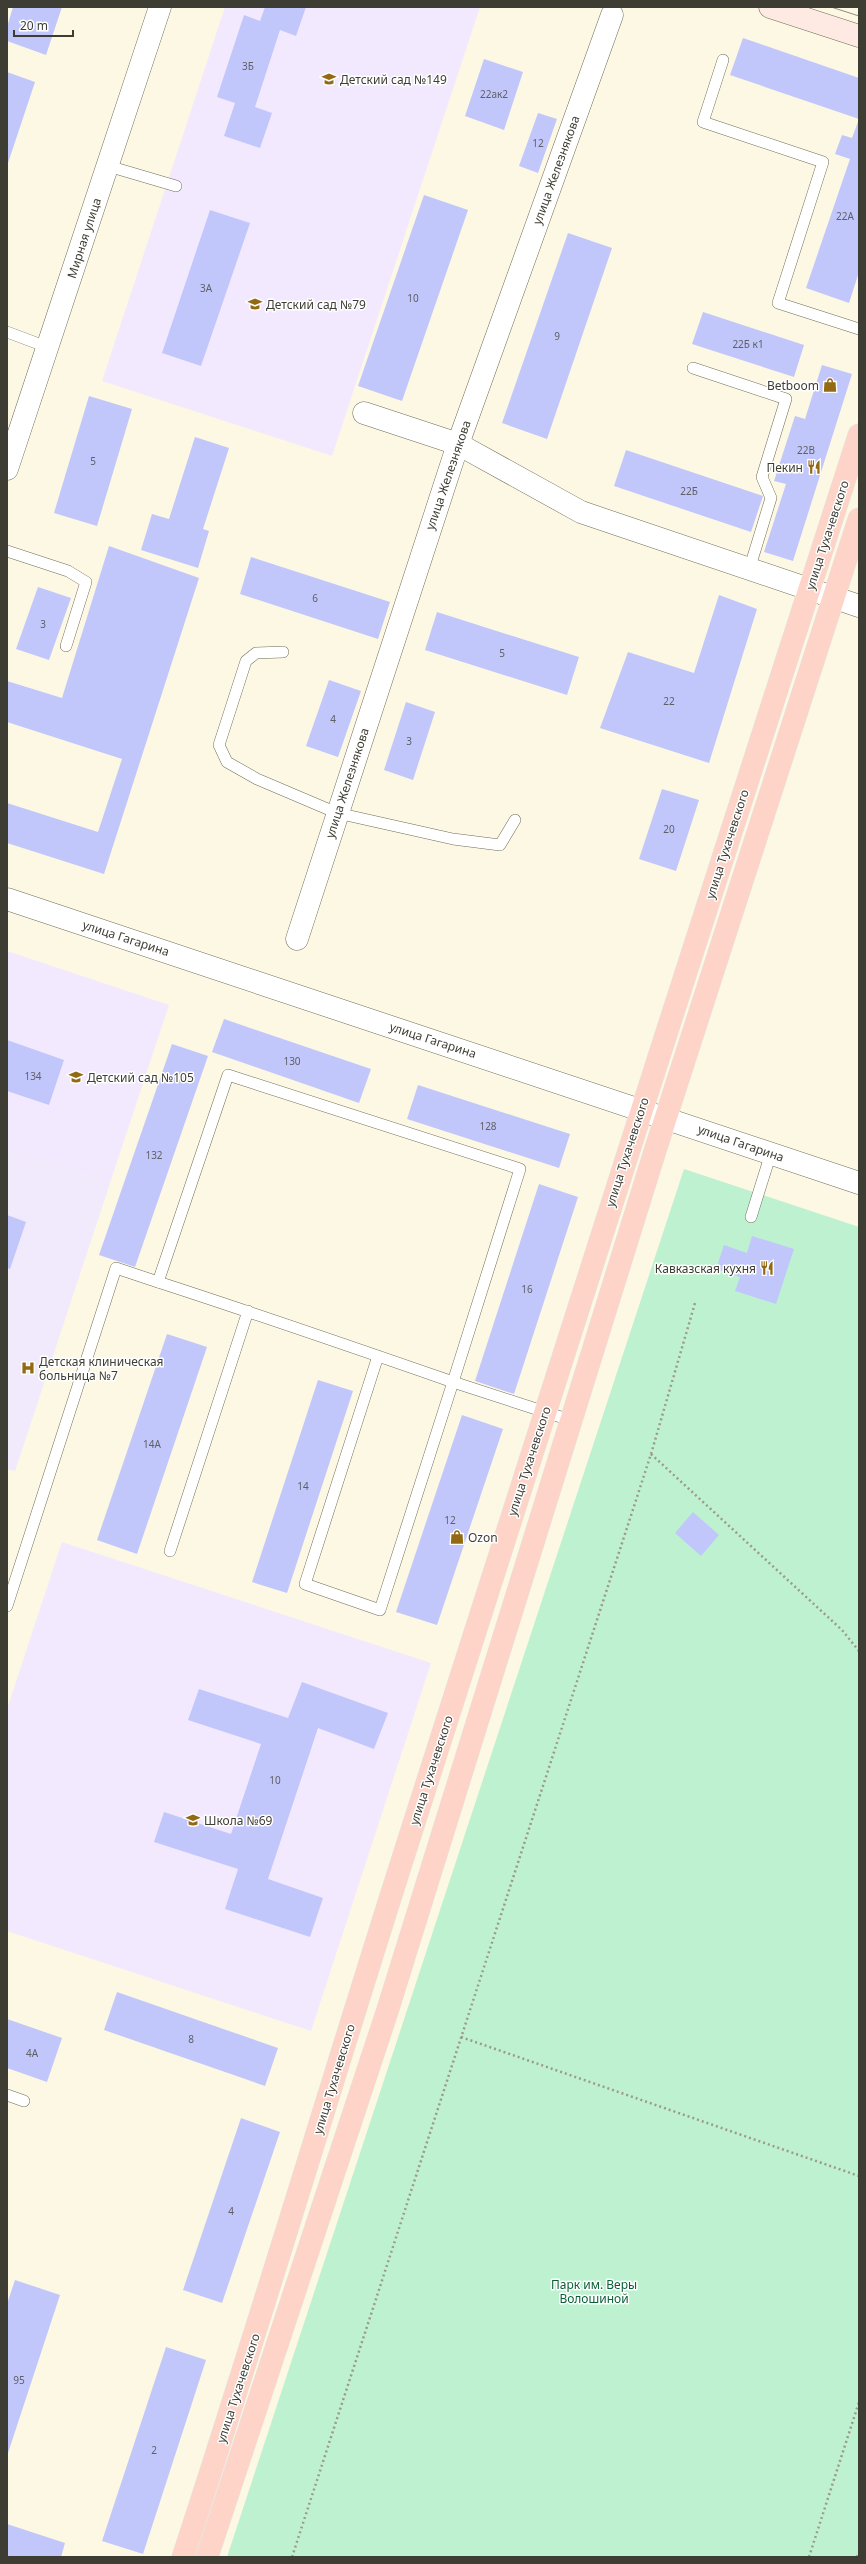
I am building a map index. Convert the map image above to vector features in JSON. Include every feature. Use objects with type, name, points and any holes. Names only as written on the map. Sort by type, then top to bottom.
[{"type":"main road","points":[[770,7],[859,36]]},
{"type":"main road","name":"улица Тухачевского","points":[[183,2557],[250,2354],[357,2002],[641,1109],[859,435]]},
{"type":"main road","name":"улица Тухачевского","points":[[207,2557],[387,2012],[665,1117],[859,519]]},
{"type":"street","name":"Мирная улица","points":[[7,469],[160,7]]},
{"type":"street","name":"улица Железнякова","points":[[297,939],[458,444],[612,15]]},
{"type":"street","points":[[364,412],[458,444],[581,512],[859,606]]},
{"type":"street","name":"улица Гагарина","points":[[7,899],[641,1109],[859,1183]]},
{"type":"lane","points":[[722,60],[703,122],[823,162],[778,303],[859,329]]},
{"type":"lane","points":[[108,166],[176,186]]},
{"type":"lane","points":[[7,332],[47,347]]},
{"type":"lane","points":[[693,368],[786,399],[762,477],[771,498],[749,570]]},
{"type":"lane","points":[[7,552],[68,571],[86,582],[66,646]]},
{"type":"lane","points":[[283,652],[256,653],[246,661],[219,745],[227,762],[257,779],[337,814],[453,839],[500,845],[515,820]]},
{"type":"lane","points":[[158,1282],[228,1075],[520,1169],[380,1610],[305,1584],[378,1356]]},
{"type":"lane","points":[[751,1217],[771,1153]]},
{"type":"lane","points":[[7,1606],[116,1268],[570,1420]]},
{"type":"lane","points":[[170,1551],[248,1311]]},
{"type":"lane","points":[[7,2095],[24,2101]]},
{"type":"path","points":[[292,2557],[651,1454],[696,1303]]},
{"type":"path","points":[[651,1454],[842,1630],[859,1651]]},
{"type":"path","points":[[461,2037],[859,2176]]},
{"type":"path","points":[[809,2557],[859,2402]]},
{"type":"path","points":[[857,2557],[859,2552]]},
{"type":"shaded area","points":[[225,7],[480,7],[332,456],[102,381]]},
{"type":"shaded area","name":"Детский сад №105","points":[[7,951],[169,1005],[110,1183],[7,1149]]},
{"type":"shaded area","name":"Детская клиническая больница №7","points":[[7,1149],[110,1183],[15,1471],[7,1469]]},
{"type":"shaded area","name":"Школа №69","points":[[62,1542],[431,1663],[311,2031],[7,1931],[7,1709]]},
{"type":"green space","name":"Парк им. Веры Волошиной","points":[[684,1169],[859,1227],[859,2557],[227,2557]]},
{"type":"building","points":[[13,7],[62,7],[46,55],[7,41],[7,27]]},
{"type":"building","points":[[265,7],[306,7],[296,36],[280,30],[255,107],[272,113],[260,148],[224,136],[235,103],[217,97],[244,15],[260,21]]},
{"type":"building","points":[[743,38],[859,78],[859,119],[730,75]]},
{"type":"building","points":[[484,59],[523,72],[504,130],[465,116]]},
{"type":"building","points":[[7,72],[35,82],[7,166]]},
{"type":"building","points":[[538,113],[557,119],[538,173],[519,166]]},
{"type":"building","points":[[859,119],[859,272],[849,303],[806,288],[850,159],[835,154],[842,135],[852,138]]},
{"type":"building","points":[[424,195],[468,210],[402,401],[358,386]]},
{"type":"building","points":[[210,210],[250,223],[201,366],[162,353]]},
{"type":"building","points":[[568,233],[612,248],[547,439],[502,423]]},
{"type":"building","points":[[703,312],[804,345],[794,377],[692,344]]},
{"type":"building","points":[[822,365],[852,374],[793,561],[764,552],[786,484],[774,481],[795,416],[805,419]]},
{"type":"building","points":[[89,396],[132,409],[97,526],[54,513]]},
{"type":"building","points":[[195,437],[229,448],[203,529],[209,531],[198,568],[141,550],[152,514],[169,519]]},
{"type":"building","points":[[626,450],[763,496],[751,532],[614,486]]},
{"type":"building","points":[[109,546],[199,578],[104,874],[7,843],[7,803],[98,832],[122,759],[7,722],[7,681],[62,698]]},
{"type":"building","points":[[251,557],[390,602],[378,639],[240,594]]},
{"type":"building","points":[[38,587],[71,598],[49,660],[16,649]]},
{"type":"building","points":[[719,595],[757,609],[709,763],[600,728],[628,652],[694,673]]},
{"type":"building","points":[[437,612],[579,657],[567,695],[425,650]]},
{"type":"building","points":[[329,680],[361,691],[338,757],[306,746]]},
{"type":"building","points":[[406,702],[435,712],[413,780],[384,770]]},
{"type":"building","points":[[662,789],[699,800],[676,871],[639,859]]},
{"type":"building","points":[[224,1019],[371,1069],[359,1103],[212,1052]]},
{"type":"building","points":[[7,1040],[64,1060],[49,1105],[7,1091]]},
{"type":"building","points":[[172,1044],[208,1056],[135,1267],[99,1255]]},
{"type":"building","points":[[418,1085],[570,1134],[559,1168],[407,1119]]},
{"type":"building","points":[[539,1184],[578,1197],[514,1394],[475,1381]]},
{"type":"building","points":[[7,1215],[26,1222],[10,1269],[7,1268]]},
{"type":"building","points":[[752,1236],[794,1249],[776,1304],[735,1291],[740,1277],[716,1269],[724,1245],[747,1253]]},
{"type":"building","points":[[167,1334],[207,1347],[137,1554],[97,1540]]},
{"type":"building","points":[[318,1380],[353,1391],[287,1593],[252,1582]]},
{"type":"building","points":[[462,1415],[503,1429],[437,1625],[396,1612]]},
{"type":"building","points":[[693,1512],[719,1535],[701,1556],[675,1533]]},
{"type":"building","points":[[302,1682],[388,1713],[374,1749],[318,1728],[268,1879],[323,1898],[310,1937],[225,1909],[238,1869],[154,1842],[164,1812],[231,1834],[261,1744],[188,1720],[199,1689],[288,1718]]},
{"type":"building","points":[[117,1992],[278,2048],[265,2086],[104,2030]]},
{"type":"building","points":[[7,2019],[62,2038],[47,2082],[7,2068]]},
{"type":"building","points":[[241,2118],[280,2132],[222,2303],[183,2290]]},
{"type":"building","points":[[15,2280],[60,2295],[7,2456],[7,2304]]},
{"type":"building","points":[[166,2347],[206,2360],[143,2554],[102,2541]]},
{"type":"building","points":[[7,2524],[65,2543],[61,2557],[7,2557]]},
{"type":"tram line","points":[[831,7],[859,16]]},
{"type":"place","name":"Детский сад №149","points":[[329,79]]},
{"type":"place","name":"Детский сад №79","points":[[255,304]]},
{"type":"place","name":"Betboom","points":[[830,385]]},
{"type":"place","name":"Пекин","points":[[814,467]]},
{"type":"place","name":"Детский сад №105","points":[[76,1077]]},
{"type":"place","name":"Кавказская кухня","points":[[767,1268]]},
{"type":"place","name":"Детская клиническая больница №7","points":[[28,1368]]},
{"type":"place","name":"Ozon","points":[[457,1537]]},
{"type":"place","name":"Школа №69","points":[[193,1820]]}]
